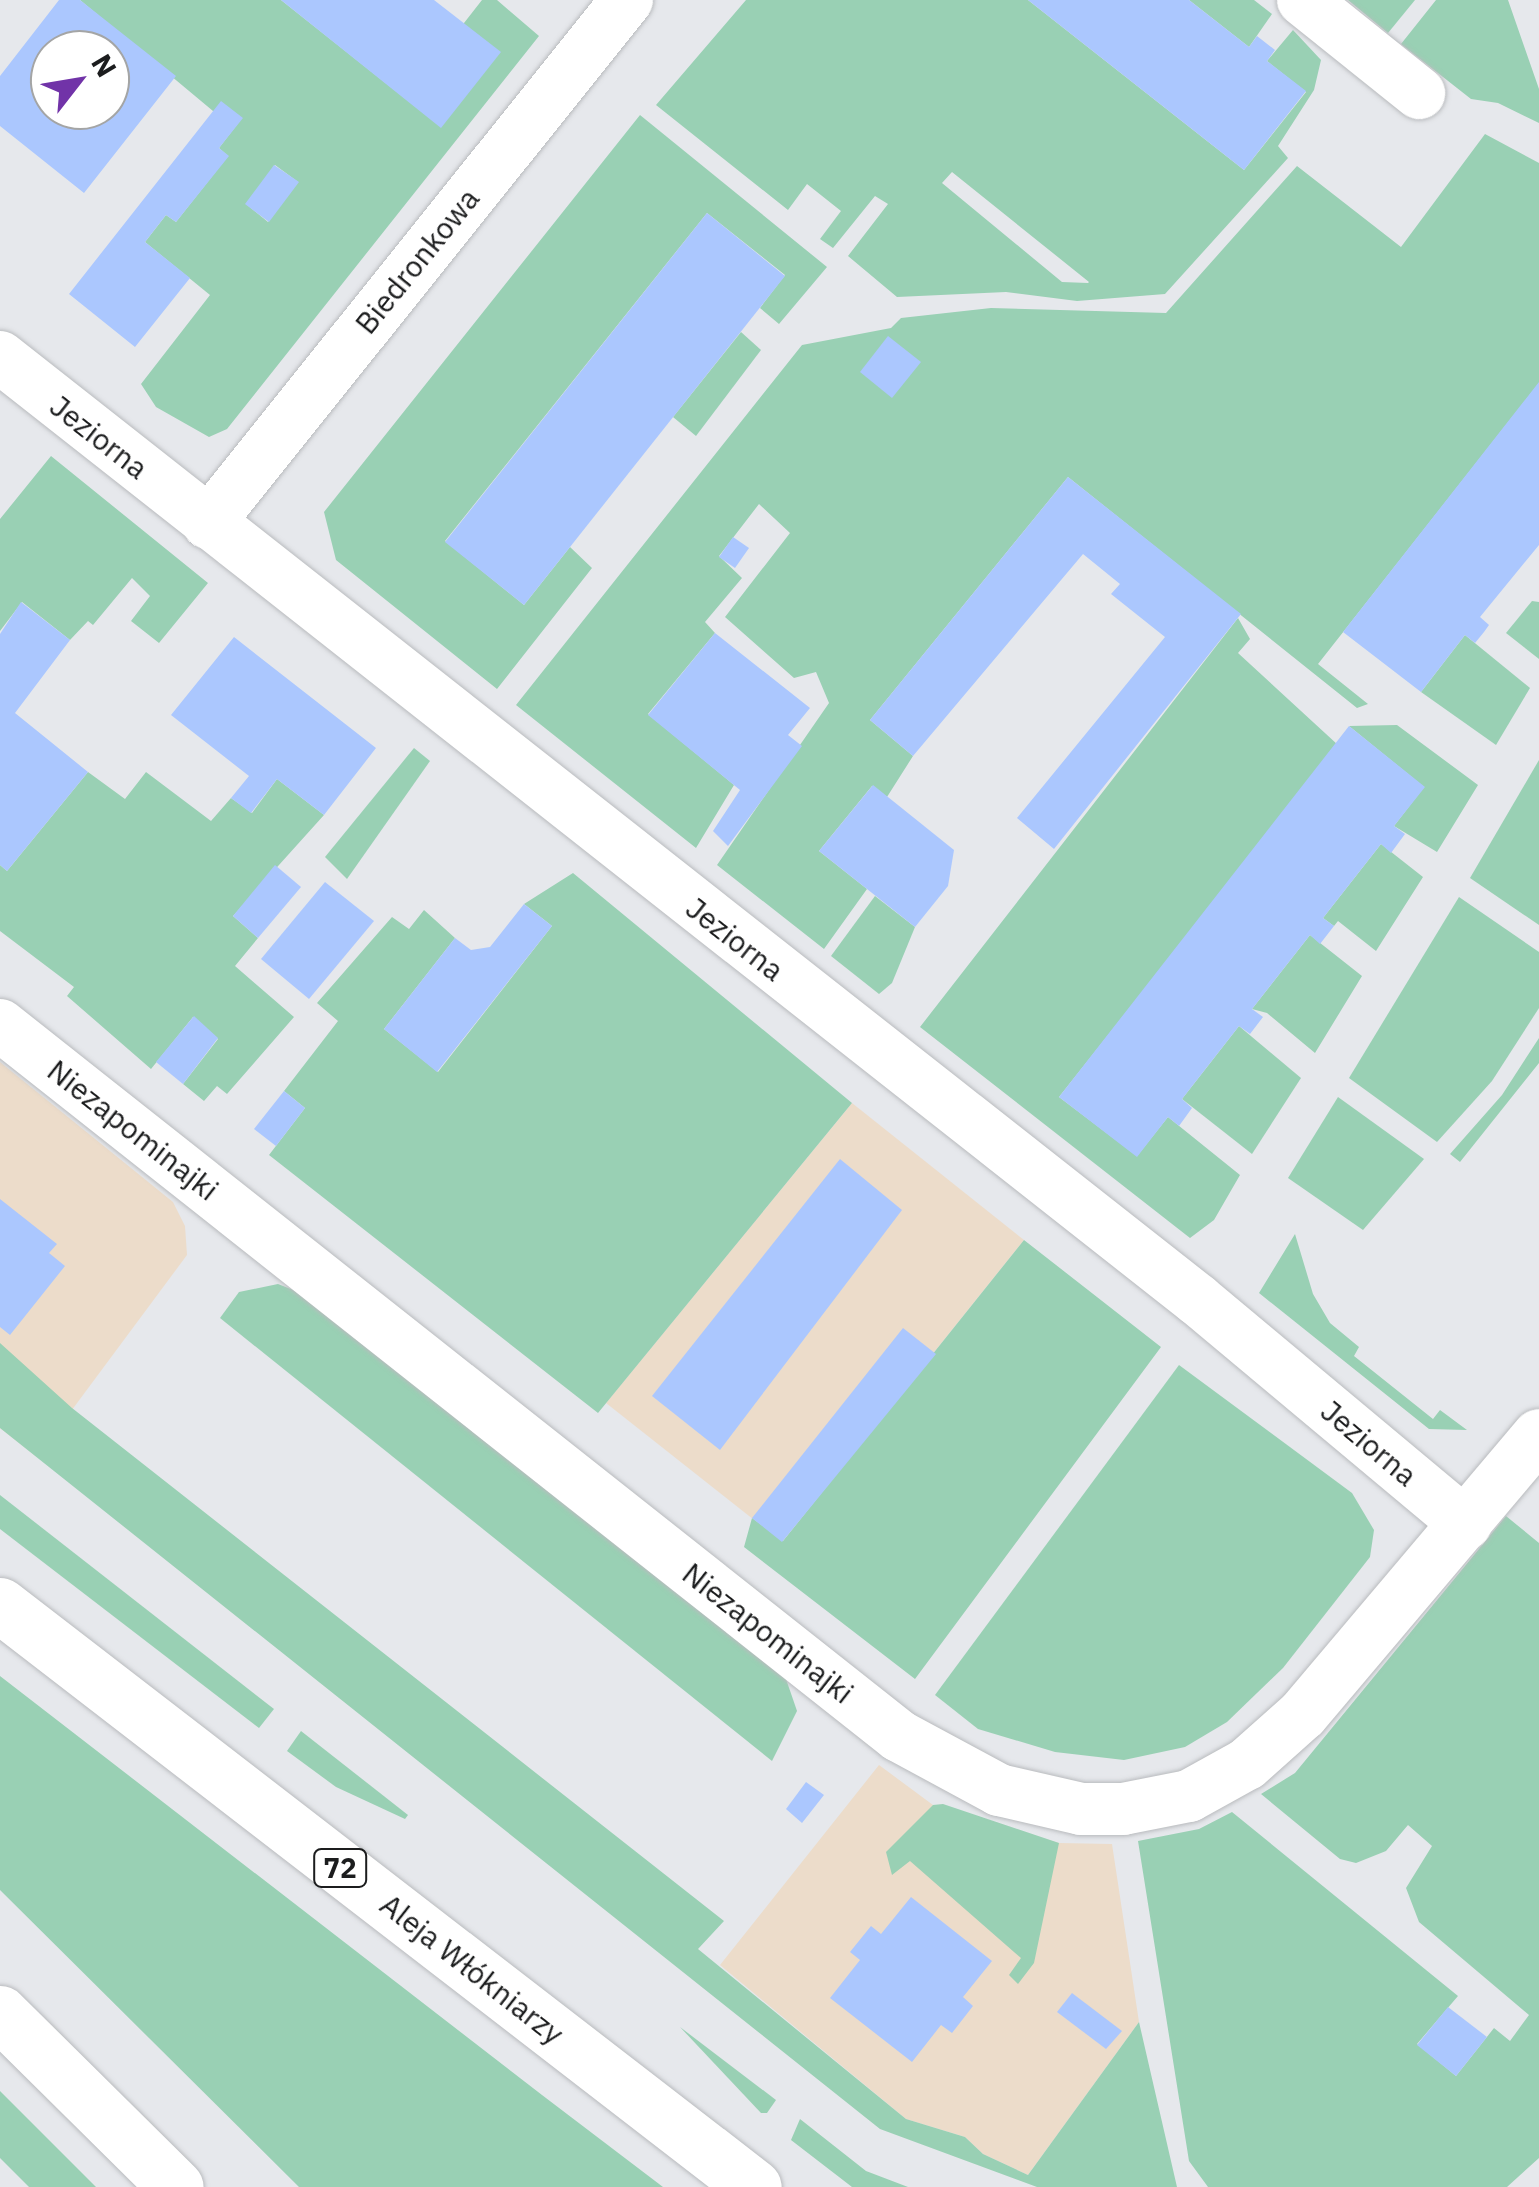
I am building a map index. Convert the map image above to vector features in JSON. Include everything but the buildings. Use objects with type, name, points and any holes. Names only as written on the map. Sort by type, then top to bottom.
[{"type":"main road","name":"Aleja Włókniarzy","points":[[0,1605],[754,2187]]},
{"type":"main road","points":[[0,2012],[176,2187]]},
{"type":"street","name":"Biedronkowa","points":[[208,523],[626,0]]},
{"type":"street","points":[[1302,0],[1419,93]]},
{"type":"street","name":"Jeziorna","points":[[0,358],[1198,1300],[1466,1524]]},
{"type":"street","name":"Niezapominajki","points":[[0,1025],[899,1736],[999,1790],[1081,1808],[1123,1809],[1190,1796],[1247,1764],[1302,1714],[1539,1436]]},
{"type":"shaded area","points":[[0,1062],[173,1202],[185,1226],[187,1255],[37,1457],[0,1428]]},
{"type":"shaded area","points":[[852,1103],[1024,1240],[782,1542],[606,1403]]},
{"type":"shaded area","points":[[879,1765],[933,1805],[1059,1843],[1112,1844],[1139,2022],[1028,2175],[983,2154],[965,2137],[906,2119],[720,1965]]},
{"type":"green space","points":[[80,0],[281,0],[441,127],[464,23],[482,0],[497,0],[539,36],[227,429],[209,437],[156,407],[141,384],[210,295],[145,242],[166,215],[176,222],[228,156],[219,148],[242,118],[213,111],[130,42],[130,30],[116,30]],"holes":[[[275,165],[298,182],[268,222],[246,204]]]},
{"type":"green space","points":[[746,0],[1028,0],[1244,170],[1306,92],[1267,61],[1293,30],[1321,60],[1314,90],[1278,146],[1288,158],[1165,294],[1077,301],[1006,292],[897,297],[848,256],[888,204],[875,196],[833,248],[820,239],[841,211],[807,184],[788,210],[656,105]],"holes":[[[952,172],[1089,282],[1062,282],[942,183]]]},
{"type":"green space","points":[[1189,0],[1254,0],[1272,14],[1249,47]]},
{"type":"green space","points":[[1348,0],[1415,0],[1388,33]]},
{"type":"green space","points":[[1436,0],[1508,0],[1539,89],[1539,123],[1498,103],[1471,99],[1401,44]]},
{"type":"green space","points":[[640,115],[827,267],[779,324],[760,308],[785,275],[707,213],[445,541],[524,605],[570,547],[592,568],[497,689],[336,560],[324,512]]},
{"type":"green space","points":[[1485,134],[1539,163],[1539,383],[1318,664],[1368,704],[1357,708],[1068,477],[870,720],[913,756],[887,797],[872,786],[819,851],[867,889],[824,949],[717,865],[829,703],[816,672],[794,678],[725,617],[790,533],[759,504],[719,556],[742,578],[705,622],[715,633],[648,714],[734,785],[696,848],[516,705],[802,345],[891,328],[901,318],[991,308],[1166,313],[1297,166],[1401,247]]},
{"type":"green space","points":[[741,332],[761,350],[696,436],[673,417]]},
{"type":"green space","points":[[51,456],[208,583],[159,643],[131,621],[150,596],[132,578],[93,625],[88,621],[70,640],[22,602],[0,631],[0,519]]},
{"type":"green space","points":[[1532,601],[1539,602],[1539,659],[1506,633]]},
{"type":"green space","points":[[1238,618],[1250,639],[1238,653],[1338,745],[1059,1097],[1137,1156],[1168,1117],[1240,1175],[1214,1220],[1190,1238],[920,1027]]},
{"type":"green space","points":[[1465,635],[1530,688],[1496,745],[1421,692]]},
{"type":"green space","points":[[1397,725],[1478,785],[1437,852],[1394,826],[1424,787],[1349,726]]},
{"type":"green space","points":[[414,748],[430,761],[347,879],[325,857]]},
{"type":"green space","points":[[1539,760],[1539,925],[1470,878]]},
{"type":"green space","points":[[88,772],[125,799],[146,772],[211,821],[231,798],[252,813],[277,779],[324,815],[233,916],[258,938],[235,966],[294,1017],[227,1094],[217,1086],[204,1101],[183,1084],[218,1039],[193,1017],[151,1069],[67,996],[74,987],[0,931],[0,865],[7,871]]},
{"type":"green space","points":[[1381,844],[1423,877],[1376,951],[1338,921],[1334,926],[1323,918]]},
{"type":"green space","points":[[573,873],[852,1103],[598,1413],[269,1155],[305,1108],[284,1091],[338,1021],[317,1003],[392,917],[409,929],[424,910],[455,938],[384,1029],[438,1072],[552,926],[524,904]]},
{"type":"green space","points":[[875,896],[915,927],[892,983],[879,994],[831,956]]},
{"type":"green space","points":[[1459,897],[1539,952],[1539,1008],[1492,1081],[1437,1142],[1349,1078]]},
{"type":"green space","points":[[1310,935],[1362,976],[1315,1053],[1267,1013],[1252,1009]]},
{"type":"green space","points":[[1239,1026],[1301,1078],[1252,1154],[1182,1099]]},
{"type":"green space","points":[[1539,1038],[1539,1063],[1460,1162],[1450,1154],[1502,1095]]},
{"type":"green space","points":[[1338,1097],[1424,1159],[1363,1230],[1288,1178]]},
{"type":"green space","points":[[1295,1234],[1313,1294],[1330,1323],[1359,1347],[1354,1356],[1433,1419],[1440,1410],[1467,1430],[1429,1429],[1259,1293]]},
{"type":"green space","points":[[1024,1240],[1161,1347],[915,1679],[744,1547],[752,1518],[783,1541]]},
{"type":"green space","points":[[278,1284],[301,1293],[786,1679],[797,1711],[772,1761],[220,1318],[239,1292]]},
{"type":"green space","points":[[0,1343],[72,1408],[724,1921],[698,1949],[906,2119],[965,2137],[983,2154],[1028,2175],[1139,2022],[1177,2187],[1037,2187],[880,2129],[0,1428]]},
{"type":"green space","points":[[1179,1365],[1352,1493],[1374,1530],[1370,1557],[1283,1668],[1227,1722],[1185,1747],[1124,1760],[1055,1752],[978,1729],[935,1695]]},
{"type":"green space","points":[[0,1495],[274,1709],[259,1728],[0,1529]]},
{"type":"green space","points":[[1506,1516],[1539,1543],[1539,2158],[1507,2187],[1208,2187],[1189,2161],[1138,1841],[1199,1829],[1232,1812],[1458,1996],[1417,2044],[1456,2076],[1494,2028],[1510,2041],[1529,2015],[1419,1922],[1406,1888],[1432,1846],[1408,1825],[1386,1851],[1356,1863],[1340,1859],[1261,1794],[1295,1773]]},
{"type":"green space","points":[[0,1676],[663,2187],[299,2187],[0,1890]]},
{"type":"green space","points":[[301,1731],[408,1815],[405,1819],[336,1787],[287,1751]]},
{"type":"green space","points":[[943,1804],[1059,1843],[1034,1963],[1018,1984],[1009,1975],[1021,1958],[910,1861],[892,1875],[886,1852],[933,1805]]},
{"type":"green space","points":[[680,2027],[776,2100],[767,2113],[761,2113]]},
{"type":"green space","points":[[0,2091],[96,2187],[29,2187],[0,2158]]},
{"type":"green space","points":[[800,2119],[866,2171],[908,2187],[852,2187],[791,2140]]}]
